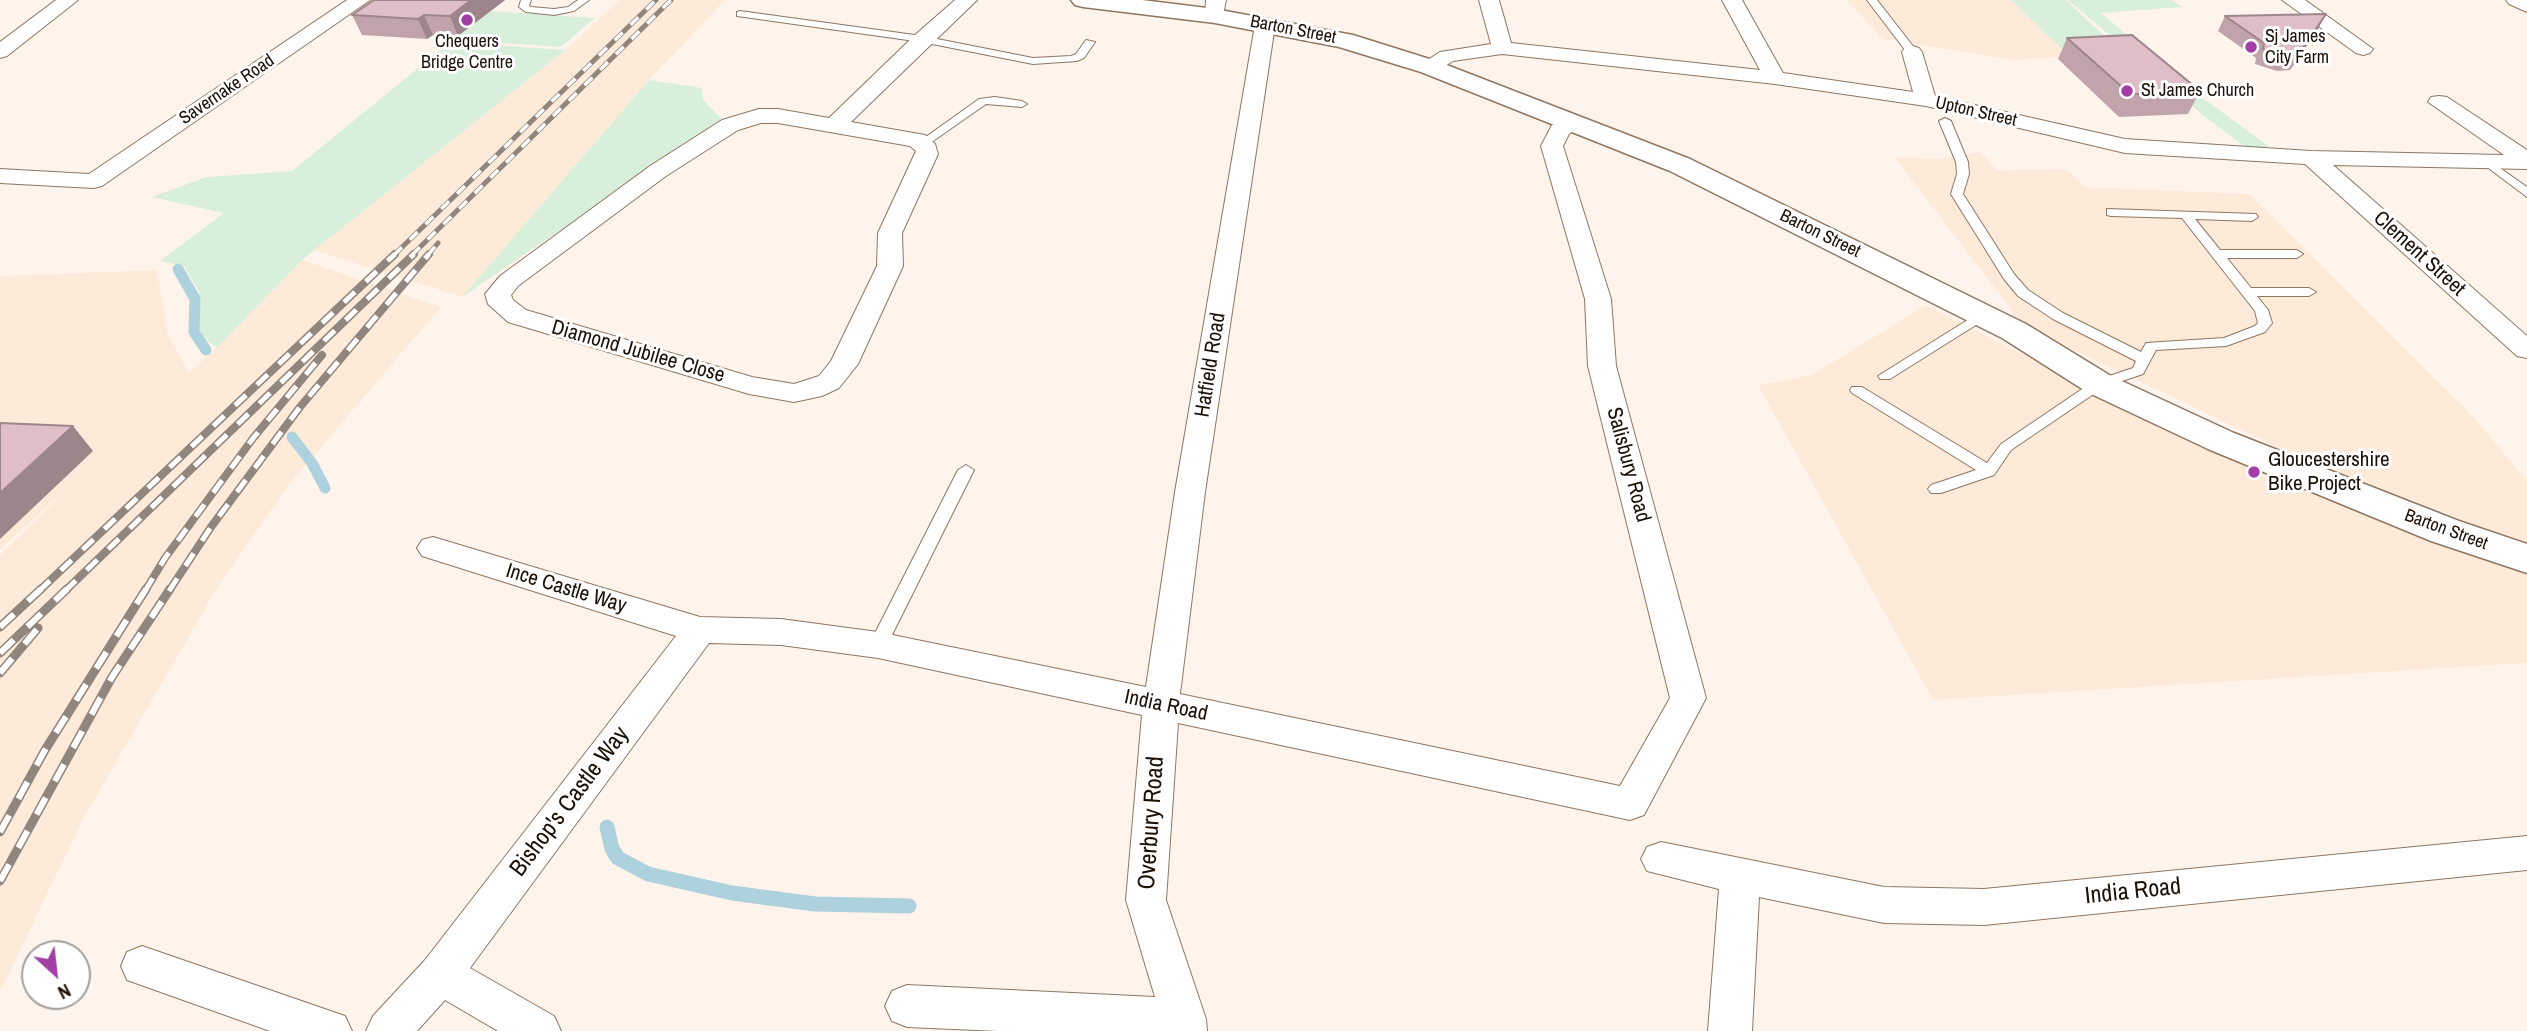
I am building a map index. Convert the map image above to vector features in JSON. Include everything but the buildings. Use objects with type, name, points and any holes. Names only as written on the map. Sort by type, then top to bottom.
[{"type":"main road","name":"Barton Street","points":[[1083,0],[1215,8],[1265,25],[1344,40],[1430,67],[1680,165],[2014,331],[2099,384],[2221,441],[2445,531],[2527,559]]},
{"type":"street","points":[[0,52],[68,0]]},
{"type":"street","name":"Savernake Road","points":[[0,176],[94,181],[360,0]]},
{"type":"street","points":[[835,125],[922,39],[967,0]]},
{"type":"street","points":[[1489,0],[1502,48]]},
{"type":"street","points":[[1732,0],[1775,78]]},
{"type":"street","points":[[2292,0],[2363,50]]},
{"type":"street","points":[[2515,0],[2527,6]]},
{"type":"street","name":"Hatfield Road","points":[[1161,705],[1192,478],[1265,25]]},
{"type":"street","name":"Upton Street","points":[[1430,67],[1447,56],[1502,48],[1775,78],[1926,100],[2125,146],[2311,158],[2527,161]]},
{"type":"street","points":[[1913,52],[1926,100]]},
{"type":"street","points":[[2439,102],[2527,161]]},
{"type":"street","name":"Diamond Jubilee Close","points":[[758,116],[778,116],[835,125],[917,140],[927,154],[890,233],[890,266],[844,364],[829,382],[813,390],[794,393],[750,385],[517,316],[502,304],[498,294],[545,252],[658,171],[730,125],[758,116]]},
{"type":"street","name":"Salisbury Road","points":[[1573,123],[1560,130],[1552,146],[1598,299],[1602,366],[1688,698],[1630,804]]},
{"type":"street","name":"Clement Street","points":[[2311,158],[2527,349]]},
{"type":"street","name":"Ince Castle Way","points":[[433,548],[700,630]]},
{"type":"street","name":"India Road","points":[[700,630],[781,632],[878,645],[1630,804]]},
{"type":"street","name":"Bishop's Castle Way","points":[[388,1031],[440,974],[700,630]]},
{"type":"street","name":"Overbury Road","points":[[907,1006],[1185,1025],[1146,900],[1161,705]]},
{"type":"street","name":"India Road","points":[[1661,859],[1884,905],[1984,907],[2527,853]]},
{"type":"street","points":[[1730,1031],[1740,877]]},
{"type":"street","points":[[142,966],[330,1031]]},
{"type":"street","points":[[440,974],[539,1031]]},
{"type":"lane","points":[[526,0],[523,7],[529,10],[554,12],[571,9],[584,0]]},
{"type":"lane","points":[[1872,0],[1913,52]]},
{"type":"lane","points":[[740,14],[922,39],[1051,62],[1080,56],[1090,42]]},
{"type":"lane","points":[[922,144],[983,101],[1022,104]]},
{"type":"lane","points":[[1945,121],[1962,162],[1963,174],[1957,194],[2009,276],[2023,293],[2059,316],[2144,359]]},
{"type":"lane","points":[[2487,162],[2527,193]]},
{"type":"lane","points":[[2111,212],[2252,217]]},
{"type":"lane","points":[[1936,489],[1989,471],[2006,447],[2099,384],[2138,371],[2151,346],[2226,342],[2260,329],[2265,323],[2261,310],[2187,216]]},
{"type":"lane","points":[[2219,254],[2297,254]]},
{"type":"lane","points":[[2247,292],[2309,292]]},
{"type":"lane","points":[[1885,376],[1982,315]]},
{"type":"lane","points":[[1857,390],[1989,471]]},
{"type":"lane","points":[[878,645],[966,470]]},
{"type":"shaded area","points":[[620,0],[725,0],[649,80],[462,297],[314,250],[565,50]]},
{"type":"shaded area","points":[[1846,0],[2011,0],[2069,56],[2015,60],[1883,39]]},
{"type":"shaded area","points":[[1980,152],[1997,170],[2067,169],[2084,187],[2249,194],[2470,413],[2527,481],[2527,545],[2281,449],[2017,323],[2011,309],[1894,157],[1939,159]]},
{"type":"shaded area","points":[[302,260],[441,307],[287,487],[217,588],[83,819],[25,940],[21,940],[21,948],[0,992],[0,555],[79,477],[0,550],[0,276],[157,270],[168,335],[189,373],[234,331]]},
{"type":"shaded area","points":[[1926,305],[2110,399],[2252,466],[2527,575],[2527,663],[1933,700],[1758,385],[1812,375]]},
{"type":"green space","points":[[2011,0],[2066,0],[2125,55],[2069,56]]},
{"type":"green space","points":[[2068,0],[2172,0],[2182,7],[2101,13],[2204,99],[2270,147],[2247,148],[2204,116]]},
{"type":"green space","points":[[491,11],[595,18],[561,47],[454,40]]},
{"type":"green space","points":[[450,42],[565,50],[302,260],[217,348],[202,336],[197,319],[199,292],[184,266],[160,261],[224,213],[152,197],[206,177],[292,171]]},
{"type":"green space","points":[[649,80],[702,88],[703,100],[721,118],[723,125],[653,167],[462,297]]},
{"type":"waterway","points":[[178,269],[195,299],[194,332],[206,350]]},
{"type":"waterway","points":[[292,437],[312,463],[325,488]]},
{"type":"waterway","points":[[607,827],[612,849],[618,858],[648,874],[732,893],[815,904],[909,906]]},
{"type":"railway","points":[[394,255],[656,0]]},
{"type":"railway","points":[[412,255],[671,0]]},
{"type":"railway","points":[[428,255],[438,243]]},
{"type":"railway","points":[[39,591],[395,254]]},
{"type":"railway","points":[[65,591],[414,254]]},
{"type":"railway","points":[[169,591],[211,527],[300,407],[429,254]]},
{"type":"railway","points":[[145,591],[165,558],[254,437],[322,355]]},
{"type":"railway","points":[[0,627],[41,589]]},
{"type":"railway","points":[[0,653],[67,589]]},
{"type":"railway","points":[[0,832],[45,750],[146,589]]},
{"type":"railway","points":[[0,881],[112,677],[170,589]]},
{"type":"railway","points":[[0,673],[38,628]]},
{"type":"place","name":"Chequers Bridge Centre","points":[[467,20]]},
{"type":"place","name":"Sj James City Farm","points":[[2251,47]]},
{"type":"place","name":"St James Church","points":[[2127,91]]},
{"type":"place","name":"Gloucestershire Bike Project","points":[[2254,472]]}]
